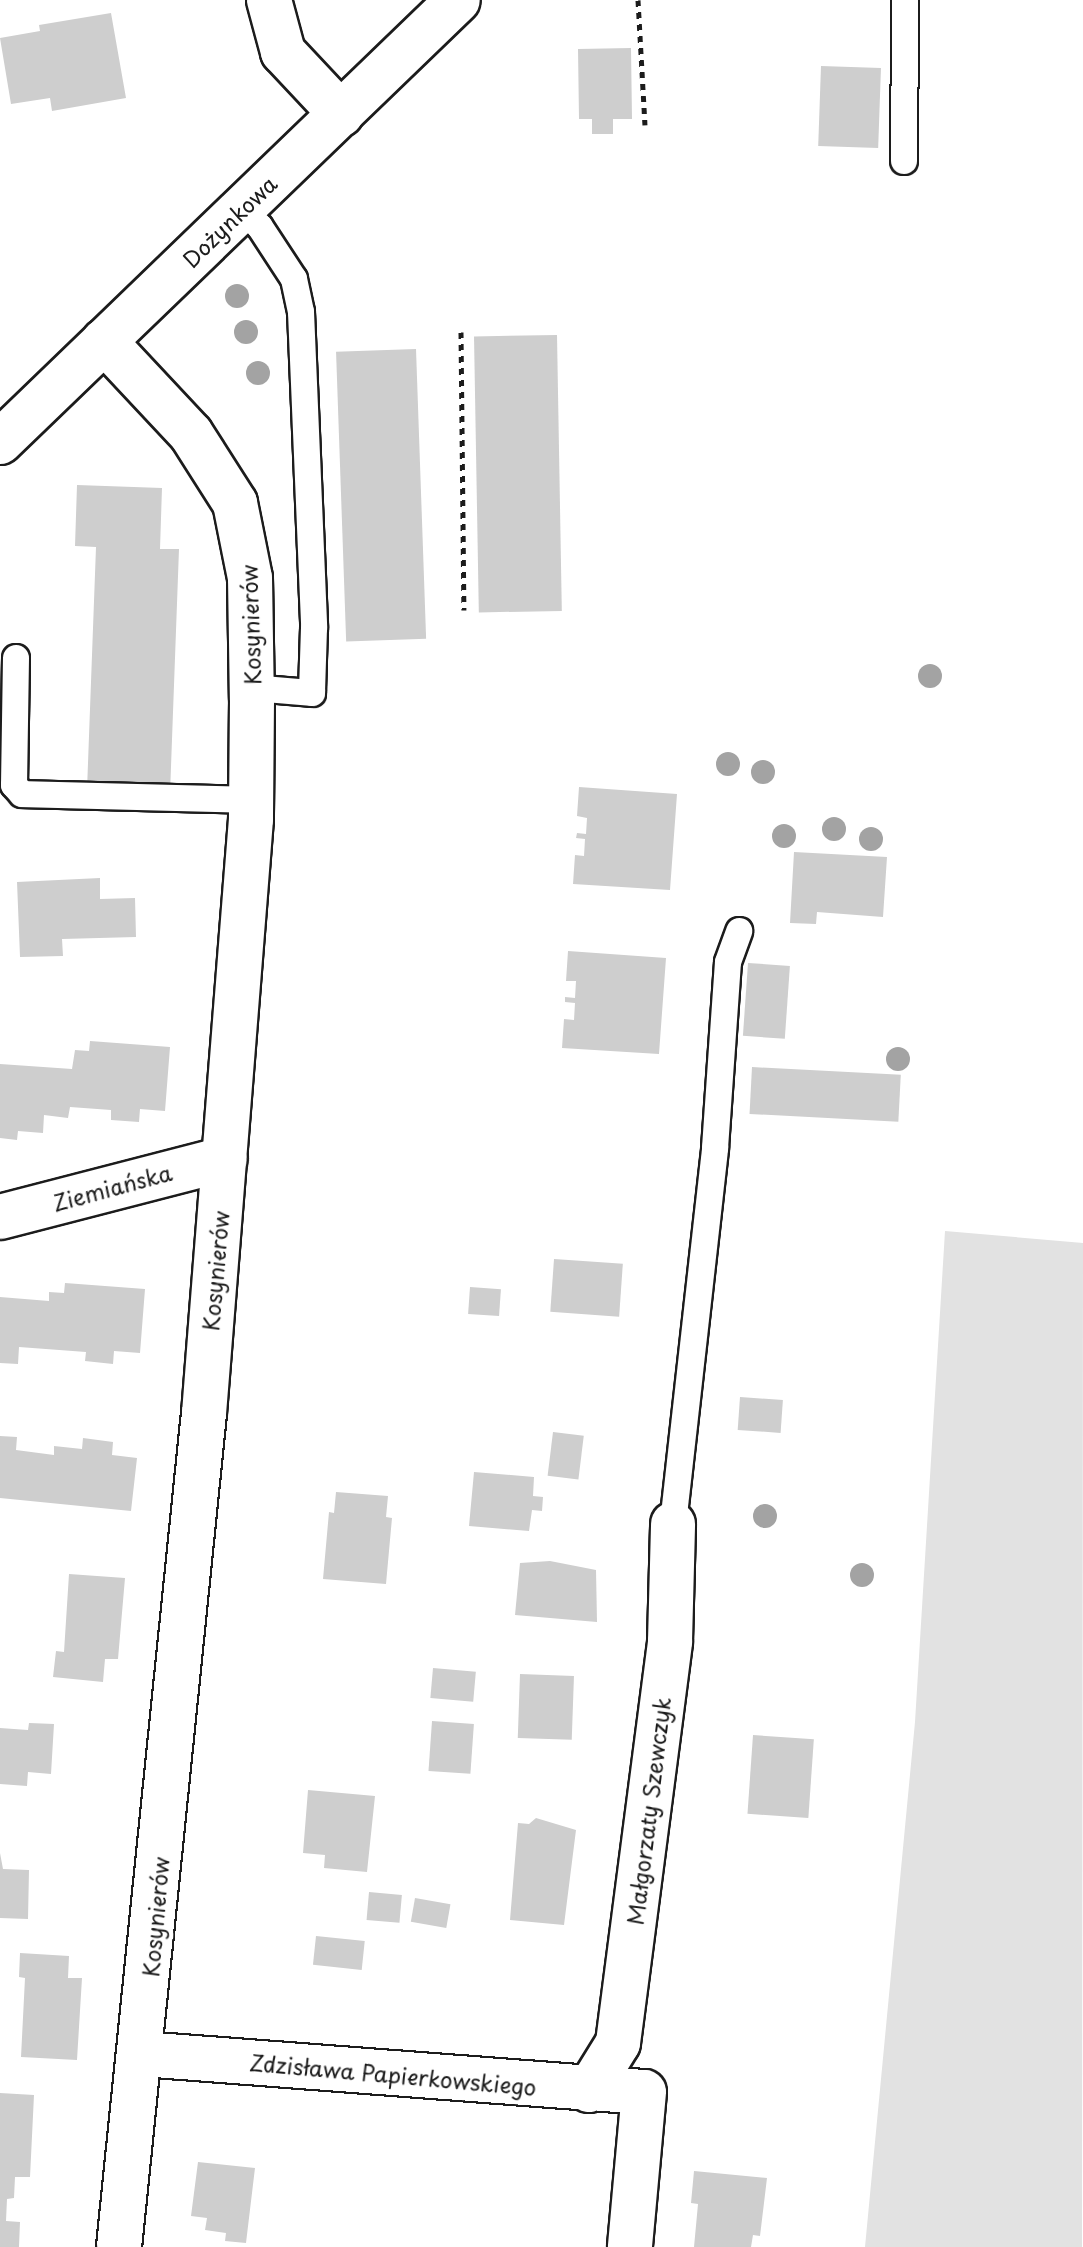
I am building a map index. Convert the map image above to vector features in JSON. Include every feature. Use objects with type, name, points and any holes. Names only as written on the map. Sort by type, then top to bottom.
[{"type":"street","points":[[269,0],[283,52],[341,114]]},
{"type":"street","name":"Dożynkowa","points":[[0,442],[458,0]]},
{"type":"street","name":"Kosynierów","points":[[104,341],[191,434],[235,503],[250,578],[252,688],[252,800],[225,1159],[142,2054],[119,2247]]},
{"type":"street","name":"Ziemiańska","points":[[0,1217],[225,1159]]},
{"type":"street","name":"Małgorzaty Szewczyk","points":[[589,2090],[618,2043],[670,1641],[673,1524]]},
{"type":"street","name":"Zdzisława Papierkowskiego","points":[[142,2054],[644,2092],[630,2247]]},
{"type":"lane","points":[[904,161],[905,0]]},
{"type":"lane","points":[[242,209],[260,227],[294,279],[301,312],[314,628],[312,693],[252,688]]},
{"type":"lane","points":[[16,658],[14,785],[22,794],[252,800]]},
{"type":"lane","points":[[673,1524],[715,1148],[728,962],[739,931]]},
{"type":"path","points":[[638,0],[645,125]]},
{"type":"path","points":[[461,332],[464,610]]},
{"type":"shaded area","points":[[945,1231],[1083,1243],[1082,2247],[865,2247],[915,1722]]},
{"type":"building","points":[[111,13],[126,98],[52,111],[50,98],[11,104],[0,38],[40,31],[39,25]]},
{"type":"building","points":[[631,48],[632,119],[613,119],[613,134],[592,134],[592,119],[579,119],[578,49]]},
{"type":"building","points":[[821,66],[881,68],[878,148],[818,146]]},
{"type":"building","points":[[557,335],[562,611],[479,612],[474,336]]},
{"type":"building","points":[[416,349],[426,639],[346,642],[336,352]]},
{"type":"building","points":[[77,485],[162,488],[160,549],[179,549],[170,794],[87,790],[96,547],[75,546]]},
{"type":"building","points":[[579,787],[677,794],[670,890],[573,884],[575,855],[584,856],[585,839],[576,838],[577,833],[586,834],[587,818],[577,816]]},
{"type":"building","points":[[794,852],[887,857],[883,917],[817,912],[816,924],[790,923]]},
{"type":"building","points":[[100,878],[100,899],[135,898],[136,937],[62,939],[63,956],[20,957],[17,882]]},
{"type":"building","points":[[568,951],[666,958],[659,1054],[562,1048],[564,1019],[574,1020],[575,1003],[565,1002],[565,997],[575,998],[576,981],[566,981]]},
{"type":"building","points":[[748,963],[790,966],[785,1039],[743,1036]]},
{"type":"building","points":[[90,1041],[170,1047],[165,1111],[140,1109],[139,1122],[111,1120],[111,1110],[70,1107],[68,1118],[44,1115],[43,1133],[18,1131],[17,1140],[0,1138],[0,1064],[72,1069],[75,1050],[89,1051]]},
{"type":"building","points":[[752,1067],[901,1075],[898,1122],[750,1114]]},
{"type":"building","points":[[554,1259],[623,1264],[619,1317],[550,1312]]},
{"type":"building","points":[[65,1283],[145,1289],[140,1353],[114,1351],[113,1364],[85,1361],[86,1352],[19,1347],[18,1364],[0,1363],[0,1297],[49,1301],[49,1292],[64,1293]]},
{"type":"building","points":[[470,1287],[501,1289],[499,1316],[468,1314]]},
{"type":"building","points":[[740,1397],[783,1400],[781,1433],[738,1430]]},
{"type":"building","points":[[553,1432],[584,1436],[578,1479],[548,1476]]},
{"type":"building","points":[[0,1436],[17,1437],[16,1450],[54,1455],[54,1446],[82,1449],[83,1438],[113,1442],[112,1455],[137,1458],[131,1511],[0,1498]]},
{"type":"building","points":[[474,1472],[534,1477],[533,1496],[543,1497],[542,1511],[532,1510],[529,1531],[469,1526]]},
{"type":"building","points":[[336,1492],[388,1496],[386,1517],[392,1518],[386,1584],[323,1579],[329,1512],[334,1513]]},
{"type":"building","points":[[550,1561],[596,1570],[597,1622],[515,1615],[520,1563]]},
{"type":"building","points":[[69,1574],[125,1578],[118,1659],[105,1659],[103,1682],[53,1677],[56,1651],[64,1652]]},
{"type":"building","points":[[433,1668],[476,1672],[473,1702],[430,1698]]},
{"type":"building","points":[[520,1674],[574,1676],[572,1740],[518,1738]]},
{"type":"building","points":[[432,1721],[474,1724],[470,1774],[429,1771]]},
{"type":"building","points":[[29,1723],[54,1724],[51,1774],[28,1772],[27,1786],[0,1784],[0,1728],[28,1730]]},
{"type":"building","points":[[753,1735],[814,1739],[808,1818],[747,1814]]},
{"type":"building","points":[[308,1790],[375,1796],[367,1872],[324,1868],[325,1855],[303,1853]]},
{"type":"building","points":[[536,1818],[576,1830],[564,1925],[510,1920],[518,1823],[529,1824]]},
{"type":"building","points":[[0,1853],[3,1869],[29,1870],[28,1919],[0,1918]]},
{"type":"building","points":[[369,1892],[402,1895],[399,1923],[367,1920]]},
{"type":"building","points":[[415,1898],[450,1904],[446,1928],[411,1922]]},
{"type":"building","points":[[316,1936],[365,1941],[362,1970],[313,1965]]},
{"type":"building","points":[[20,1953],[69,1956],[68,1978],[82,1978],[77,2060],[21,2057],[25,1978],[19,1977]]},
{"type":"building","points":[[0,2093],[34,2095],[30,2177],[15,2177],[14,2198],[7,2199],[6,2221],[20,2222],[19,2247],[0,2247]]},
{"type":"building","points":[[198,2162],[255,2168],[246,2243],[225,2241],[226,2233],[205,2230],[207,2218],[191,2216]]},
{"type":"building","points":[[694,2171],[767,2178],[760,2236],[753,2235],[751,2247],[694,2247],[698,2204],[691,2203]]}]
